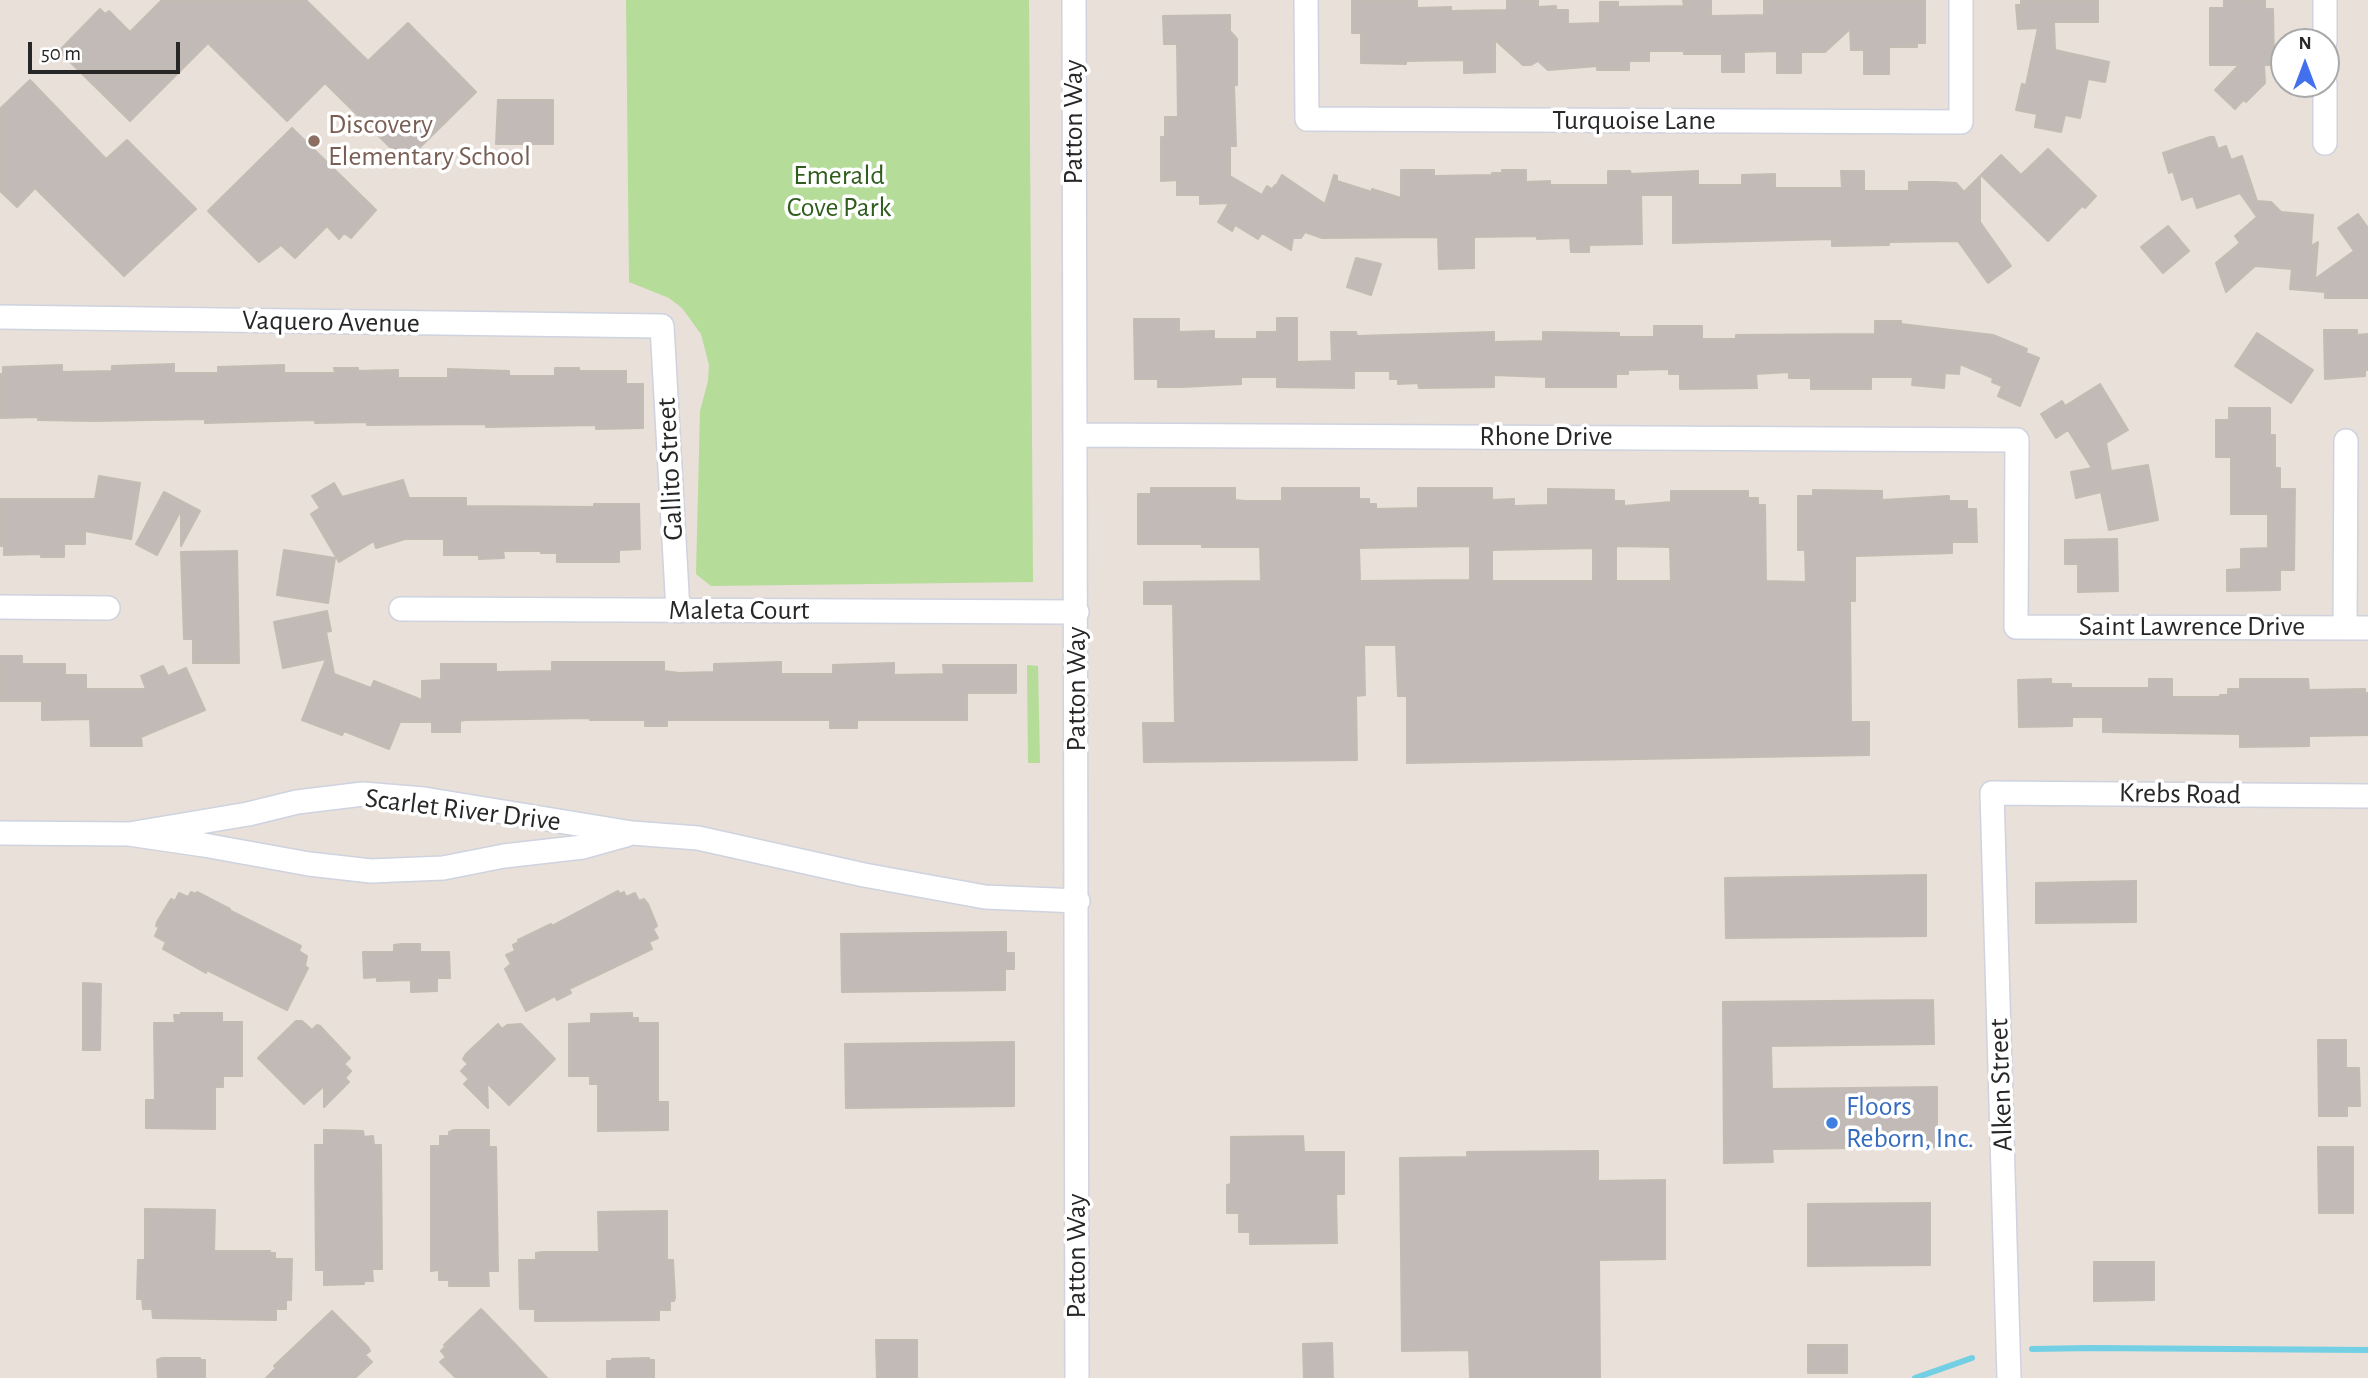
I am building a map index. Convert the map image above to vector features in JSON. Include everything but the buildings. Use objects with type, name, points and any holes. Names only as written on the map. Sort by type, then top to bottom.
[{"type":"street","name":"Patton Way","points":[[1074,0],[1077,1378]]},
{"type":"street","name":"Turquoise Lane","points":[[1306,0],[1307,119],[1961,122],[1961,0]]},
{"type":"street","points":[[2325,0],[2325,28]]},
{"type":"street","points":[[2325,98],[2325,142]]},
{"type":"street","name":"Vaquero Avenue","points":[[0,317],[662,327]]},
{"type":"street","name":"Gallito Street","points":[[662,327],[678,611]]},
{"type":"street","name":"Rhone Drive","points":[[1076,435],[2017,439],[2016,626]]},
{"type":"street","points":[[2345,628],[2346,441]]},
{"type":"street","points":[[0,607],[108,608]]},
{"type":"street","name":"Maleta Court","points":[[401,609],[1077,612]]},
{"type":"street","name":"Saint Lawrence Drive","points":[[2016,626],[2368,628]]},
{"type":"street","name":"Krebs Road","points":[[1993,793],[2368,796]]},
{"type":"street","name":"Alken Street","points":[[1993,793],[2009,1378]]},
{"type":"street","name":"Scarlet River Drive","points":[[129,834],[248,814],[297,802],[363,794],[424,799],[632,833],[698,838],[864,875],[985,897],[1078,901]]},
{"type":"street","name":"Scarlet River Drive","points":[[0,833],[129,834],[309,864],[371,871],[443,868],[504,856],[583,848],[632,833]]},
{"type":"green space","name":"Emerald Cove Park","points":[[626,0],[1029,0],[1033,582],[711,586],[696,574],[700,411],[709,365],[701,334],[682,308],[669,298],[629,282]]},
{"type":"green space","points":[[1027,665],[1038,666],[1040,763],[1028,763]]},
{"type":"waterway","points":[[2032,1349],[2368,1350]]},
{"type":"waterway","points":[[1915,1378],[1972,1358]]},
{"type":"place","name":"Discovery Elementary School","points":[[314,141]]},
{"type":"place","name":"Floors Reborn, Inc.","points":[[1832,1123]]}]
